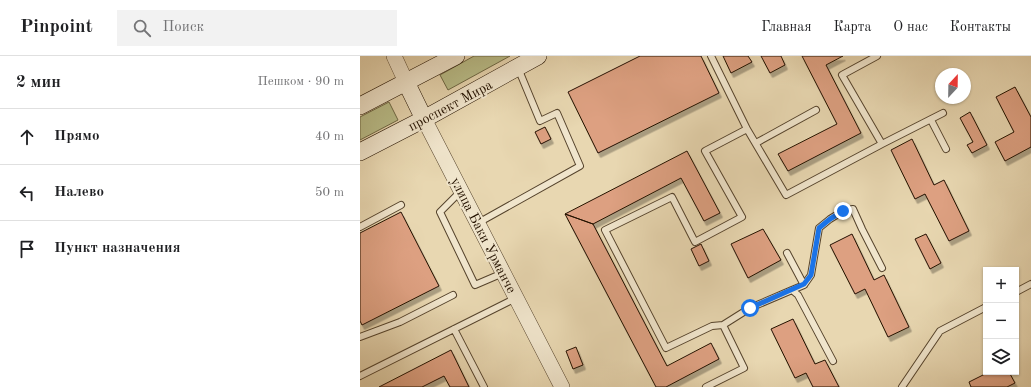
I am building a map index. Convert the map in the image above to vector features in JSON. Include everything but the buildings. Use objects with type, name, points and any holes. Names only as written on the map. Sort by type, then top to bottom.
[{"type":"main road","points":[[360,106],[456,56]]},
{"type":"main road","name":"проспект Мира","points":[[360,152],[424,120],[538,56]]},
{"type":"main road","name":"улица Баки Урманче","points":[[406,82],[424,120]]},
{"type":"street","points":[[394,56],[406,82]]},
{"type":"street","name":"улица Баки Урманче","points":[[424,120],[562,387]]},
{"type":"lane","points":[[711,56],[748,129],[786,195],[943,113]]},
{"type":"lane","points":[[877,56],[842,75],[882,144]]},
{"type":"lane","points":[[478,223],[580,166],[556,113],[540,121],[518,68]]},
{"type":"lane","points":[[756,143],[816,110]]},
{"type":"lane","points":[[931,120],[946,149]]},
{"type":"lane","points":[[748,129],[705,151],[742,217],[695,242],[672,197],[605,230],[666,348],[712,326],[723,325],[750,308],[804,284],[811,275],[819,228],[843,211],[853,209],[882,268]]},
{"type":"lane","points":[[461,191],[440,212],[475,285],[503,273]]},
{"type":"lane","points":[[360,227],[401,205]]},
{"type":"lane","points":[[787,253],[804,284]]},
{"type":"lane","points":[[1019,290],[1031,284]]},
{"type":"lane","points":[[792,290],[798,295],[832,361]]},
{"type":"lane","points":[[360,337],[400,322],[453,295]]},
{"type":"lane","points":[[360,376],[516,298]]},
{"type":"lane","points":[[902,387],[940,331],[983,309]]},
{"type":"lane","points":[[706,387],[744,368],[723,325]]},
{"type":"lane","points":[[454,329],[484,387]]},
{"type":"green space","points":[[474,56],[510,56],[448,90],[440,75]]},
{"type":"green space","points":[[389,102],[398,120],[360,140],[360,117]]},
{"type":"route","points":[[750,308],[804,284],[811,275],[819,228],[843,211]]}]
